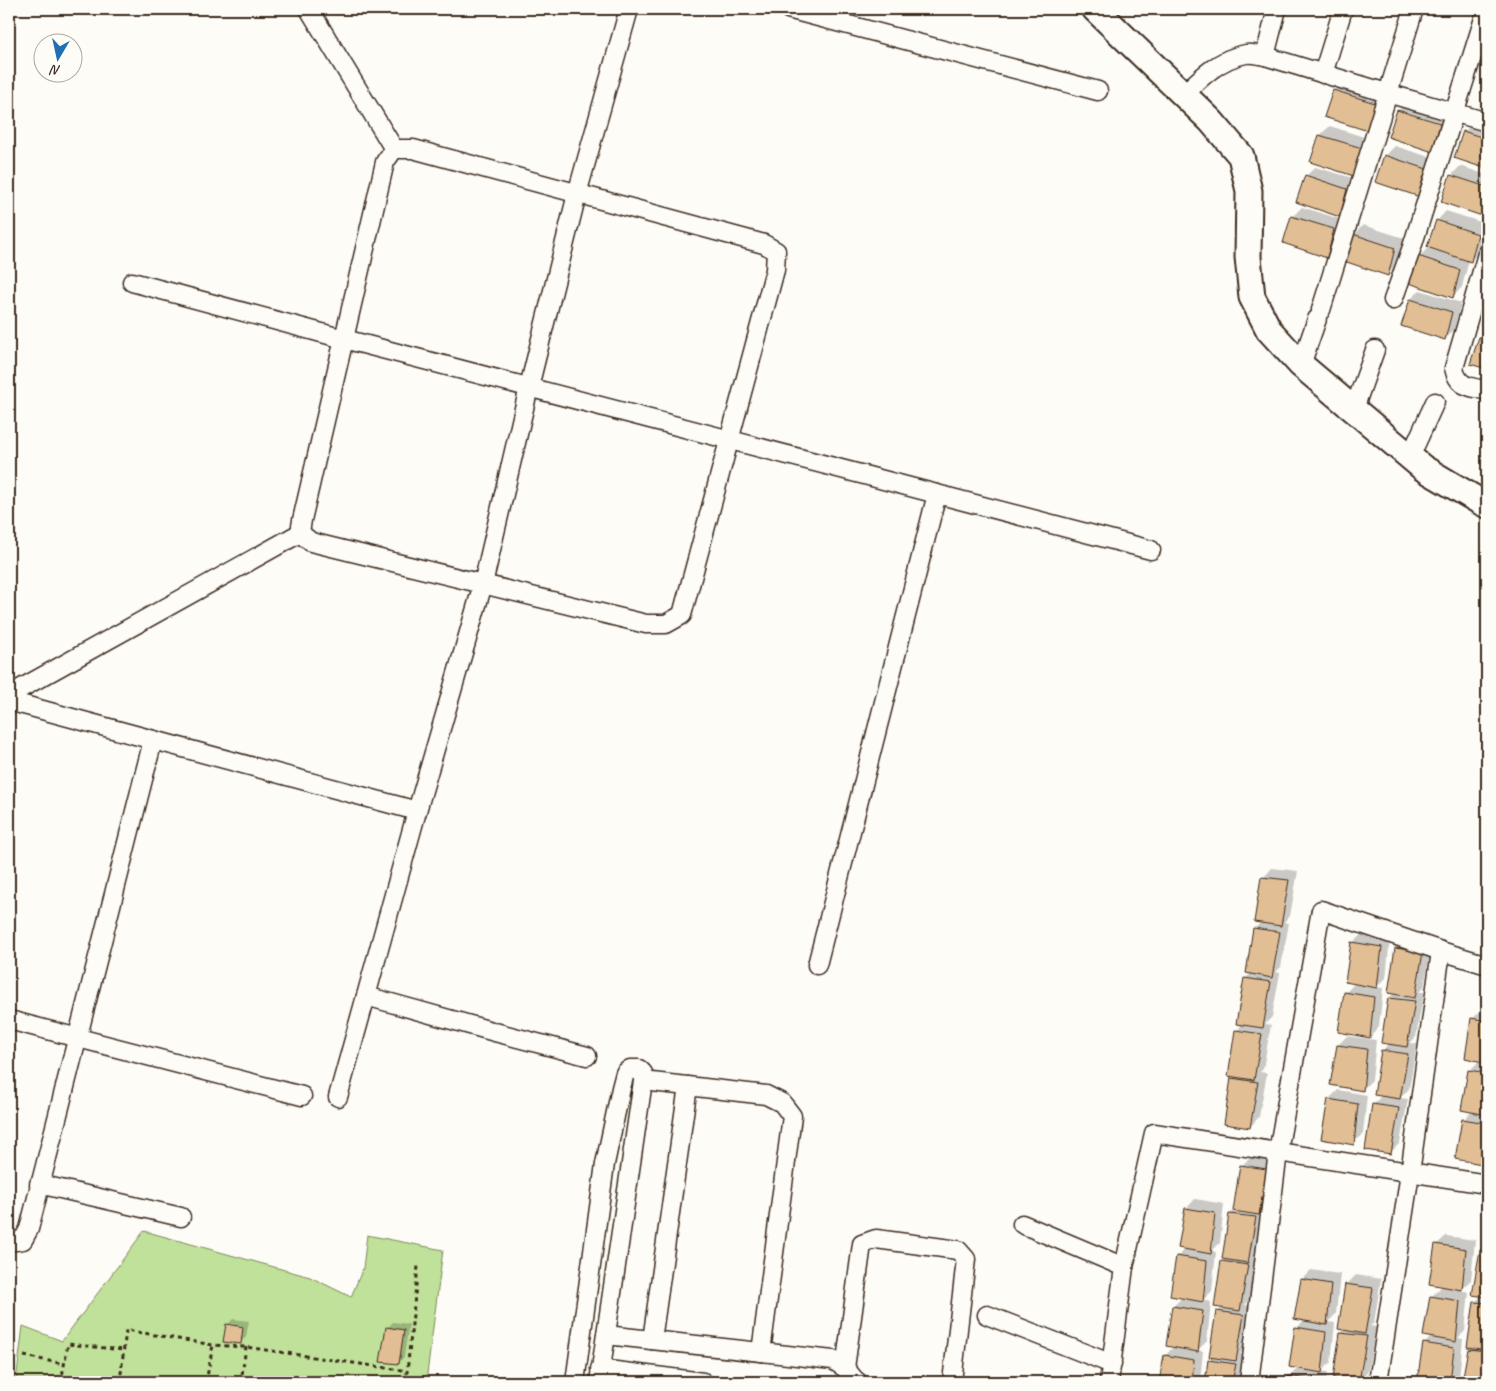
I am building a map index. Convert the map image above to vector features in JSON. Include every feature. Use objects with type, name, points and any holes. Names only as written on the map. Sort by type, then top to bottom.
[{"type":"street","points":[[309,9],[394,149]]},
{"type":"street","points":[[338,1097],[483,584],[577,194],[629,9]]},
{"type":"street","points":[[788,9],[1098,91]]},
{"type":"street","points":[[1095,9],[1211,121],[1241,156],[1249,191],[1248,257],[1252,297],[1269,330],[1301,365],[1423,468],[1478,501],[1487,504]]},
{"type":"street","points":[[1265,56],[1277,9]]},
{"type":"street","points":[[1323,74],[1342,9]]},
{"type":"street","points":[[1301,365],[1319,315],[1414,9]]},
{"type":"street","points":[[1394,300],[1487,9]]},
{"type":"street","points":[[1184,95],[1200,77],[1227,60],[1247,54],[1265,56],[1487,122]]},
{"type":"street","points":[[300,533],[311,542],[646,624],[666,624],[682,615],[775,270],[776,251],[764,244],[413,149],[394,149]]},
{"type":"street","points":[[300,533],[385,162],[394,149]]},
{"type":"street","points":[[1487,254],[1454,368],[1455,376],[1461,383],[1487,391]]},
{"type":"street","points":[[132,282],[529,388],[1151,550]]},
{"type":"street","points":[[1354,409],[1375,350]]},
{"type":"street","points":[[1410,456],[1435,402]]},
{"type":"street","points":[[816,965],[937,494]]},
{"type":"street","points":[[9,695],[300,533]]},
{"type":"street","points":[[9,701],[417,812]]},
{"type":"street","points":[[9,1240],[23,1240],[28,1229],[153,740]]},
{"type":"street","points":[[1249,1382],[1278,1152],[1320,910],[1487,965]]},
{"type":"street","points":[[1378,1382],[1441,951]]},
{"type":"street","points":[[366,996],[587,1056]]},
{"type":"street","points":[[9,1020],[302,1096]]},
{"type":"street","points":[[575,1382],[605,1164],[621,1088],[626,1072],[630,1069],[639,1069],[643,1073],[643,1081],[600,1376],[704,1382]]},
{"type":"street","points":[[643,1081],[766,1095],[782,1103],[792,1116],[761,1352]]},
{"type":"street","points":[[652,1340],[688,1086]]},
{"type":"street","points":[[1109,1382],[1124,1267],[1154,1133],[1487,1184]]},
{"type":"street","points":[[39,1184],[181,1218]]},
{"type":"street","points":[[1022,1224],[1124,1267]]},
{"type":"street","points":[[845,1368],[862,1244],[876,1239],[958,1250],[966,1259],[952,1382]]},
{"type":"street","points":[[987,1314],[1112,1364]]},
{"type":"street","points":[[580,1345],[652,1340],[834,1360],[845,1368],[858,1382]]},
{"type":"path","points":[[406,1382],[418,1266]]},
{"type":"path","points":[[120,1382],[126,1330],[213,1345],[246,1347],[408,1371]]},
{"type":"path","points":[[61,1382],[68,1344],[124,1350]]},
{"type":"path","points":[[206,1382],[213,1345]]},
{"type":"path","points":[[241,1382],[246,1347]]},
{"type":"path","points":[[24,1356],[64,1364]]},
{"type":"green space","points":[[144,1231],[310,1277],[351,1297],[363,1268],[367,1235],[443,1250],[426,1382],[16,1382],[23,1326],[62,1341]]},
{"type":"building","points":[[1333,90],[1375,103],[1368,131],[1324,117]]},
{"type":"building","points":[[1397,110],[1440,123],[1433,152],[1388,137]]},
{"type":"building","points":[[1463,131],[1487,139],[1487,169],[1454,158]]},
{"type":"building","points":[[1319,135],[1362,148],[1354,176],[1310,162]]},
{"type":"building","points":[[1384,155],[1427,169],[1420,197],[1375,182]]},
{"type":"building","points":[[1305,175],[1347,189],[1340,217],[1296,202]]},
{"type":"building","points":[[1450,175],[1487,187],[1485,217],[1441,202]]},
{"type":"building","points":[[1291,216],[1334,229],[1327,258],[1283,243]]},
{"type":"building","points":[[1436,220],[1478,234],[1471,262],[1427,247]]},
{"type":"building","points":[[1353,234],[1395,248],[1388,276],[1344,261]]},
{"type":"building","points":[[1418,256],[1460,270],[1453,298],[1409,283]]},
{"type":"building","points":[[1410,299],[1452,312],[1445,340],[1401,326]]},
{"type":"building","points":[[1479,337],[1487,339],[1487,369],[1470,364]]},
{"type":"building","points":[[1261,877],[1289,880],[1281,926],[1254,922]]},
{"type":"building","points":[[1253,928],[1280,932],[1272,978],[1246,973]]},
{"type":"building","points":[[1351,942],[1382,947],[1377,988],[1345,982]]},
{"type":"building","points":[[1395,948],[1423,952],[1415,998],[1388,993]]},
{"type":"building","points":[[1244,978],[1271,982],[1263,1028],[1236,1024]]},
{"type":"building","points":[[1344,992],[1374,997],[1370,1038],[1338,1032]]},
{"type":"building","points":[[1388,998],[1415,1001],[1407,1047],[1381,1043]]},
{"type":"building","points":[[1471,1018],[1487,1021],[1487,1063],[1465,1058]]},
{"type":"building","points":[[1235,1030],[1262,1034],[1254,1080],[1228,1076]]},
{"type":"building","points":[[1337,1045],[1367,1049],[1363,1091],[1330,1085]]},
{"type":"building","points":[[1381,1050],[1408,1054],[1400,1099],[1374,1095]]},
{"type":"building","points":[[1468,1070],[1487,1073],[1487,1115],[1461,1110]]},
{"type":"building","points":[[1231,1078],[1258,1082],[1250,1128],[1224,1124]]},
{"type":"building","points":[[1328,1099],[1358,1104],[1354,1145],[1321,1139]]},
{"type":"building","points":[[1372,1104],[1399,1108],[1391,1154],[1365,1150]]},
{"type":"building","points":[[1462,1119],[1487,1123],[1487,1165],[1455,1159]]},
{"type":"building","points":[[1240,1165],[1267,1169],[1259,1215],[1233,1211]]},
{"type":"building","points":[[1185,1208],[1215,1213],[1211,1254],[1178,1248]]},
{"type":"building","points":[[1229,1214],[1256,1217],[1248,1263],[1222,1259]]},
{"type":"building","points":[[1435,1244],[1466,1249],[1462,1290],[1429,1284]]},
{"type":"building","points":[[1480,1250],[1487,1251],[1487,1297],[1472,1295]]},
{"type":"building","points":[[1176,1256],[1207,1261],[1203,1302],[1170,1296]]},
{"type":"building","points":[[1221,1261],[1248,1265],[1240,1311],[1214,1307]]},
{"type":"building","points":[[1301,1279],[1331,1284],[1327,1325],[1294,1319]]},
{"type":"building","points":[[1345,1284],[1373,1288],[1365,1334],[1338,1329]]},
{"type":"building","points":[[1430,1296],[1460,1301],[1456,1342],[1423,1336]]},
{"type":"building","points":[[1474,1302],[1487,1303],[1487,1350],[1467,1347]]},
{"type":"building","points":[[1172,1306],[1203,1311],[1198,1352],[1166,1346]]},
{"type":"building","points":[[1216,1311],[1244,1315],[1236,1361],[1209,1357]]},
{"type":"building","points":[[226,1324],[243,1327],[241,1344],[223,1342]]},
{"type":"building","points":[[386,1327],[404,1330],[399,1364],[380,1362]]},
{"type":"building","points":[[1295,1327],[1326,1332],[1322,1373],[1289,1367]]},
{"type":"building","points":[[1340,1333],[1367,1336],[1359,1382],[1333,1378]]},
{"type":"building","points":[[1423,1343],[1454,1348],[1450,1382],[1417,1382]]},
{"type":"building","points":[[1468,1349],[1487,1351],[1487,1382],[1462,1382]]},
{"type":"building","points":[[1164,1355],[1194,1360],[1192,1382],[1159,1382]]},
{"type":"building","points":[[1208,1360],[1236,1364],[1232,1382],[1205,1382]]},
{"type":"building","points":[[1288,1376],[1319,1381],[1319,1382],[1287,1382]]}]
